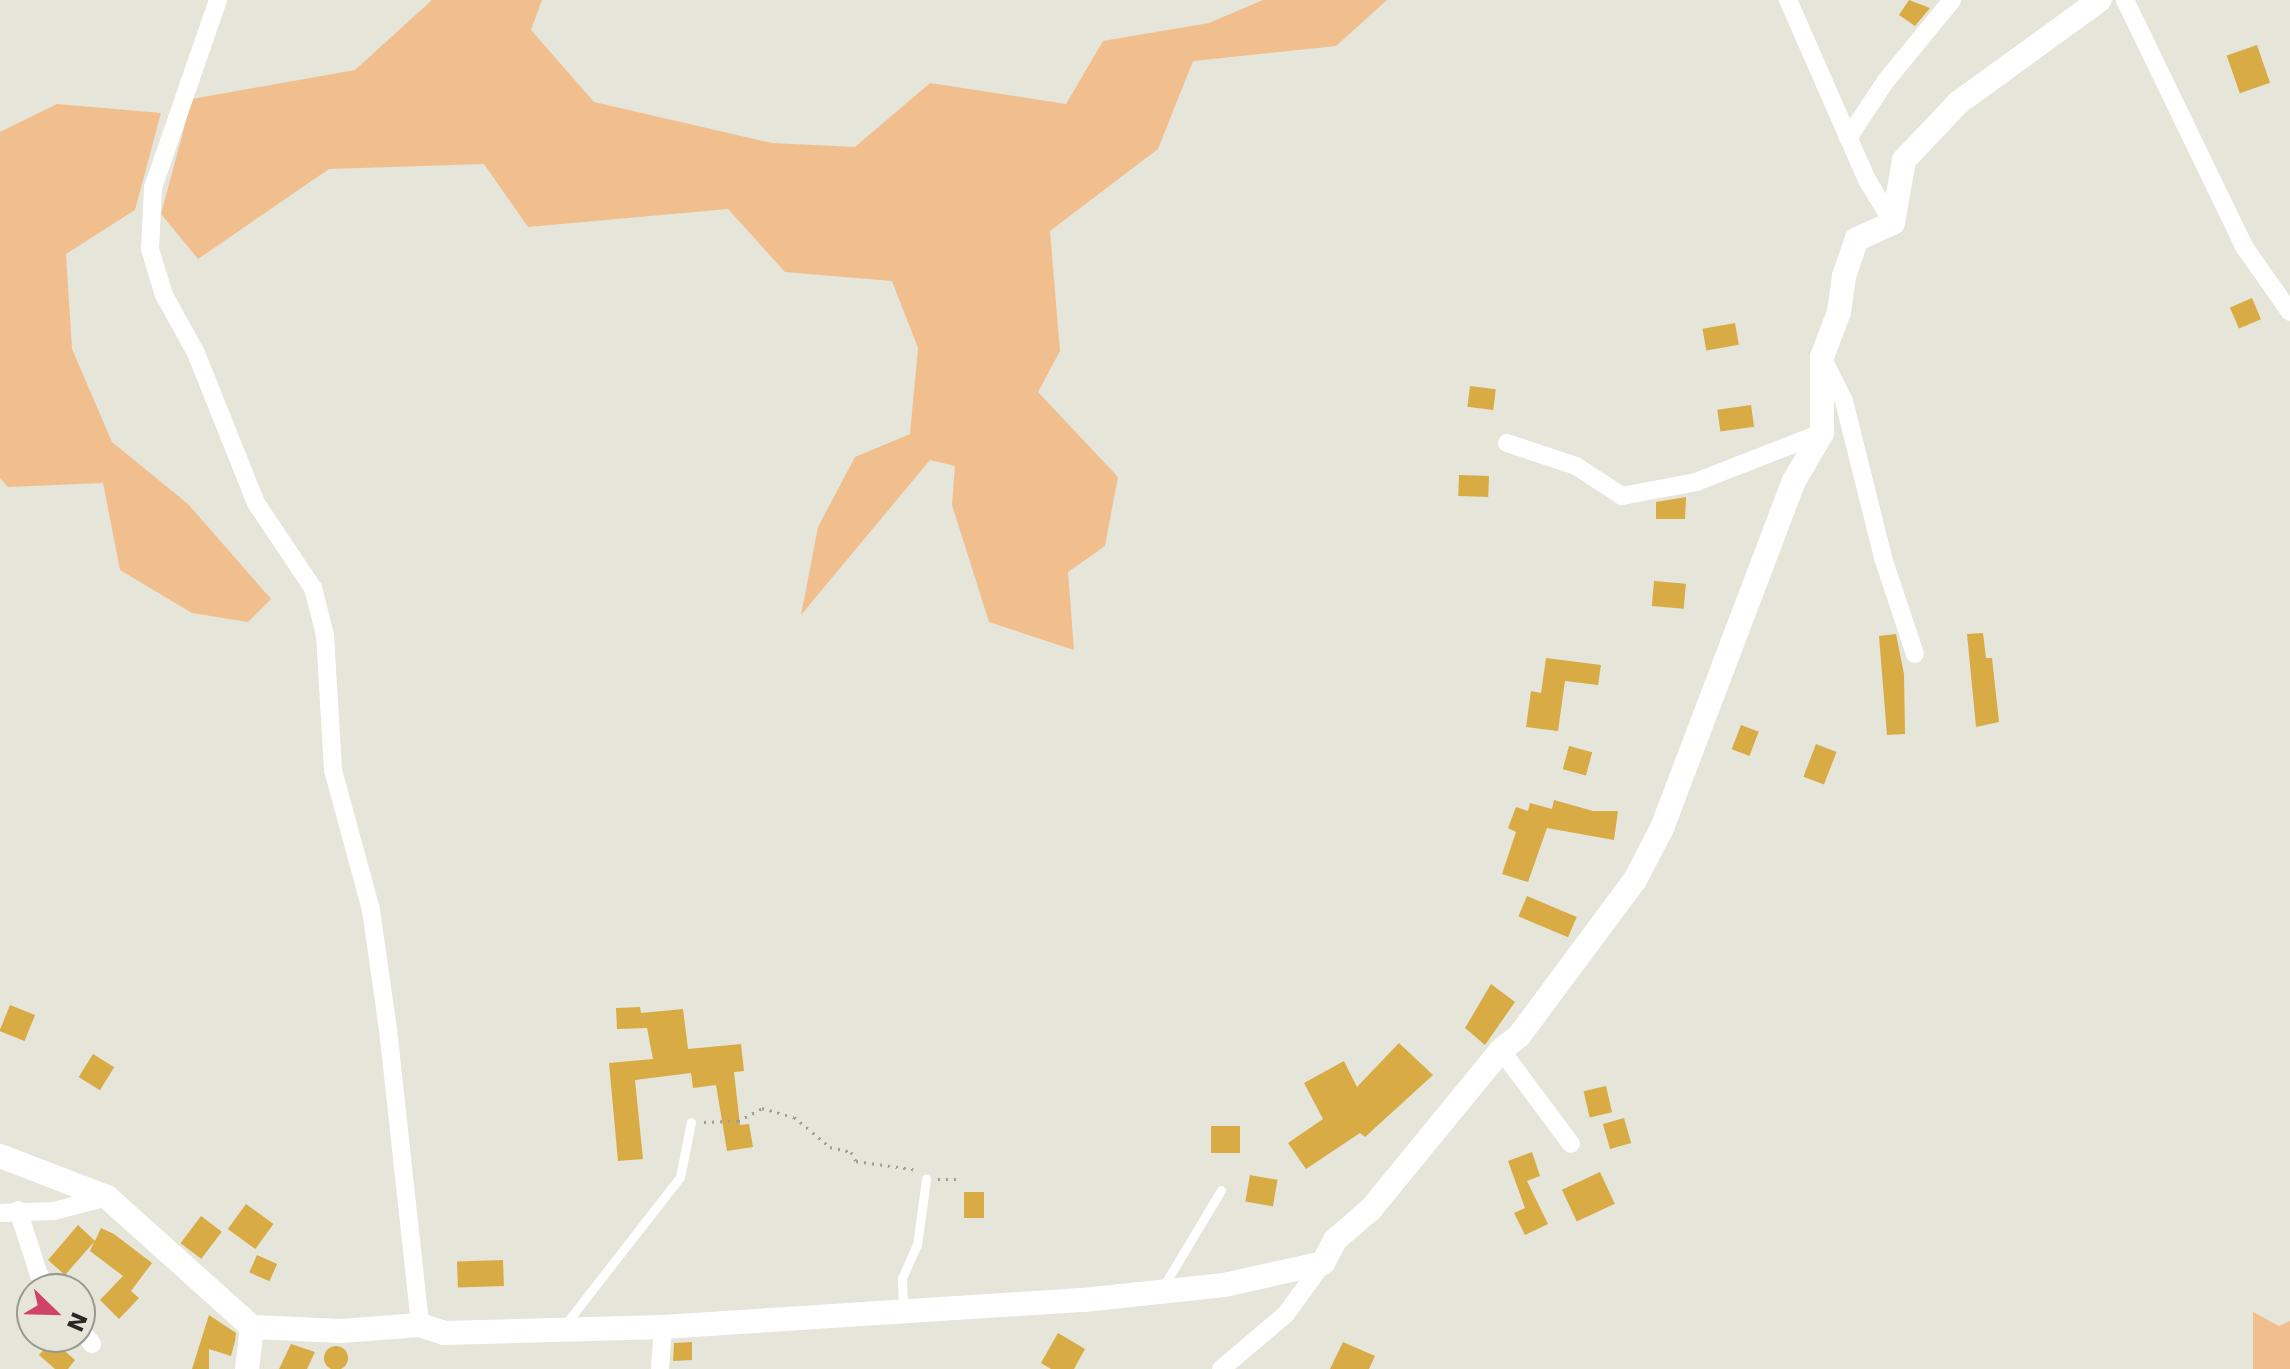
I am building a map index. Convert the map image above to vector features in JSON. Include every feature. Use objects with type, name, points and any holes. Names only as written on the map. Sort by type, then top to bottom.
[{"type":"street","points":[[218,0],[153,188],[150,249],[164,295],[196,353],[256,503],[313,588],[325,635],[333,770],[371,910],[386,1014],[420,1325]]},
{"type":"street","points":[[1788,0],[1845,121],[1848,138],[1893,223]]},
{"type":"street","points":[[1848,138],[1885,82],[1952,0]]},
{"type":"street","points":[[1893,223],[1904,160],[1924,134],[1993,75],[2100,0]]},
{"type":"street","points":[[2125,0],[2245,248],[2290,312]]},
{"type":"street","points":[[1221,1369],[1286,1314],[1323,1263],[1335,1240],[1371,1209],[1501,1050],[1519,1036],[1570,962],[1621,901],[1662,828],[1794,481],[1822,433],[1822,357],[1857,239],[1893,223]]},
{"type":"street","points":[[1822,357],[1844,401],[1883,558],[1915,654]]},
{"type":"street","points":[[1507,443],[1576,466],[1622,496],[1696,482],[1822,433]]},
{"type":"street","points":[[1501,1050],[1571,1144]]},
{"type":"street","points":[[0,1156],[107,1197],[252,1327],[341,1331],[420,1325],[444,1333],[564,1326],[663,1327],[903,1308],[1084,1300],[1224,1285],[1323,1263]]},
{"type":"street","points":[[38,1273],[9,1211],[54,1211],[107,1197]]},
{"type":"street","points":[[247,1369],[252,1327]]},
{"type":"street","points":[[660,1369],[663,1327]]},
{"type":"lane","points":[[564,1326],[680,1177],[691,1122]]},
{"type":"lane","points":[[903,1308],[902,1278],[917,1245],[926,1179]]},
{"type":"lane","points":[[1160,1291],[1221,1190]]},
{"type":"path","points":[[691,1122],[738,1121],[762,1108],[794,1117],[830,1147],[851,1152],[856,1161],[917,1169],[926,1179],[958,1179]]},
{"type":"shaded area","points":[[432,0],[542,0],[531,30],[594,102],[772,143],[855,147],[930,83],[1066,104],[1103,41],[1209,23],[1263,0],[1387,0],[1336,46],[1193,61],[1158,149],[1050,231],[1060,351],[1038,392],[1118,477],[1105,546],[1068,572],[1074,650],[989,622],[952,505],[955,466],[930,460],[801,615],[818,527],[855,457],[910,434],[918,348],[892,281],[785,272],[728,209],[528,227],[484,164],[329,169],[198,259],[161,214],[192,99],[355,70]]},
{"type":"shaded area","points":[[57,104],[161,113],[135,210],[66,254],[72,349],[112,442],[188,504],[271,599],[248,622],[192,613],[120,570],[103,483],[8,487],[0,478],[0,132]]},
{"type":"shaded area","points":[[2253,1312],[2279,1326],[2290,1321],[2290,1369],[2253,1369]]},
{"type":"building","points":[[1909,0],[1930,8],[1915,26],[1899,15]]},
{"type":"building","points":[[2257,45],[2270,83],[2240,93],[2227,55]]},
{"type":"building","points":[[2252,298],[2261,319],[2239,329],[2230,307]]},
{"type":"building","points":[[1735,323],[1739,345],[1706,350],[1703,329]]},
{"type":"building","points":[[1470,386],[1496,389],[1493,410],[1467,407]]},
{"type":"building","points":[[1751,405],[1754,427],[1720,432],[1717,410]]},
{"type":"building","points":[[1459,475],[1489,476],[1488,497],[1458,496]]},
{"type":"building","points":[[1686,497],[1685,519],[1656,519],[1656,502]]},
{"type":"building","points":[[1654,581],[1686,584],[1684,609],[1652,606]]},
{"type":"building","points":[[1983,633],[1986,658],[1992,658],[1999,722],[1976,727],[1967,634]]},
{"type":"building","points":[[1896,634],[1904,674],[1905,734],[1887,735],[1879,636]]},
{"type":"building","points":[[1546,658],[1601,665],[1598,685],[1565,681],[1558,731],[1526,727],[1531,691],[1541,693]]},
{"type":"building","points":[[1741,725],[1759,732],[1749,756],[1732,749]]},
{"type":"building","points":[[1816,744],[1837,752],[1824,785],[1803,777]]},
{"type":"building","points":[[1569,746],[1592,752],[1586,775],[1563,769]]},
{"type":"building","points":[[1554,800],[1593,811],[1618,811],[1614,840],[1547,828],[1528,882],[1502,874],[1516,832],[1508,828],[1516,807],[1528,811],[1530,803],[1552,809]]},
{"type":"building","points":[[1527,896],[1577,917],[1568,937],[1518,916]]},
{"type":"building","points":[[1491,984],[1515,1002],[1485,1045],[1465,1028]]},
{"type":"building","points":[[10,1005],[35,1015],[25,1041],[0,1031]]},
{"type":"building","points":[[640,1007],[641,1013],[683,1009],[688,1049],[741,1044],[744,1071],[734,1072],[740,1125],[749,1124],[753,1147],[727,1151],[716,1085],[693,1088],[691,1073],[635,1080],[643,1159],[618,1161],[609,1063],[653,1059],[647,1028],[617,1029],[616,1008]]},
{"type":"building","points":[[1399,1043],[1433,1075],[1365,1137],[1360,1133],[1306,1169],[1288,1143],[1323,1119],[1304,1083],[1344,1061],[1357,1087]]},
{"type":"building","points":[[93,1054],[114,1067],[100,1090],[79,1077]]},
{"type":"building","points":[[1606,1086],[1612,1112],[1590,1117],[1584,1091]]},
{"type":"building","points":[[1624,1118],[1631,1143],[1610,1149],[1603,1124]]},
{"type":"building","points":[[1211,1126],[1240,1126],[1240,1153],[1211,1153]]},
{"type":"building","points":[[1532,1152],[1540,1176],[1527,1181],[1548,1224],[1525,1235],[1514,1213],[1525,1208],[1508,1161]]},
{"type":"building","points":[[1600,1172],[1615,1204],[1577,1221],[1562,1190]]},
{"type":"building","points":[[1250,1175],[1278,1180],[1273,1206],[1245,1202]]},
{"type":"building","points":[[964,1192],[984,1192],[984,1218],[964,1218]]},
{"type":"building","points":[[246,1204],[274,1224],[255,1249],[228,1229]]},
{"type":"building","points":[[201,1216],[222,1232],[201,1259],[181,1243]]},
{"type":"building","points":[[78,1225],[95,1241],[101,1228],[114,1234],[152,1263],[131,1291],[139,1298],[119,1319],[100,1300],[123,1276],[90,1251],[94,1242],[67,1273],[48,1260]]},
{"type":"building","points":[[257,1255],[277,1264],[269,1281],[249,1272]]},
{"type":"building","points":[[503,1260],[504,1286],[458,1288],[457,1262]]},
{"type":"building","points":[[209,1315],[236,1333],[231,1356],[209,1349],[209,1369],[192,1369]]},
{"type":"building","points":[[1058,1333],[1085,1349],[1074,1369],[1051,1369],[1041,1363]]},
{"type":"building","points":[[692,1342],[692,1360],[673,1361],[674,1343]]},
{"type":"building","points":[[1343,1342],[1375,1356],[1369,1369],[1330,1369]]},
{"type":"building","points":[[291,1344],[315,1352],[307,1369],[279,1369]]},
{"type":"building","points":[[336,1346],[347,1353],[348,1358],[341,1369],[336,1370],[325,1363],[324,1358],[331,1347]]},
{"type":"building","points":[[67,1353],[75,1360],[68,1369],[55,1369],[39,1355]]}]
